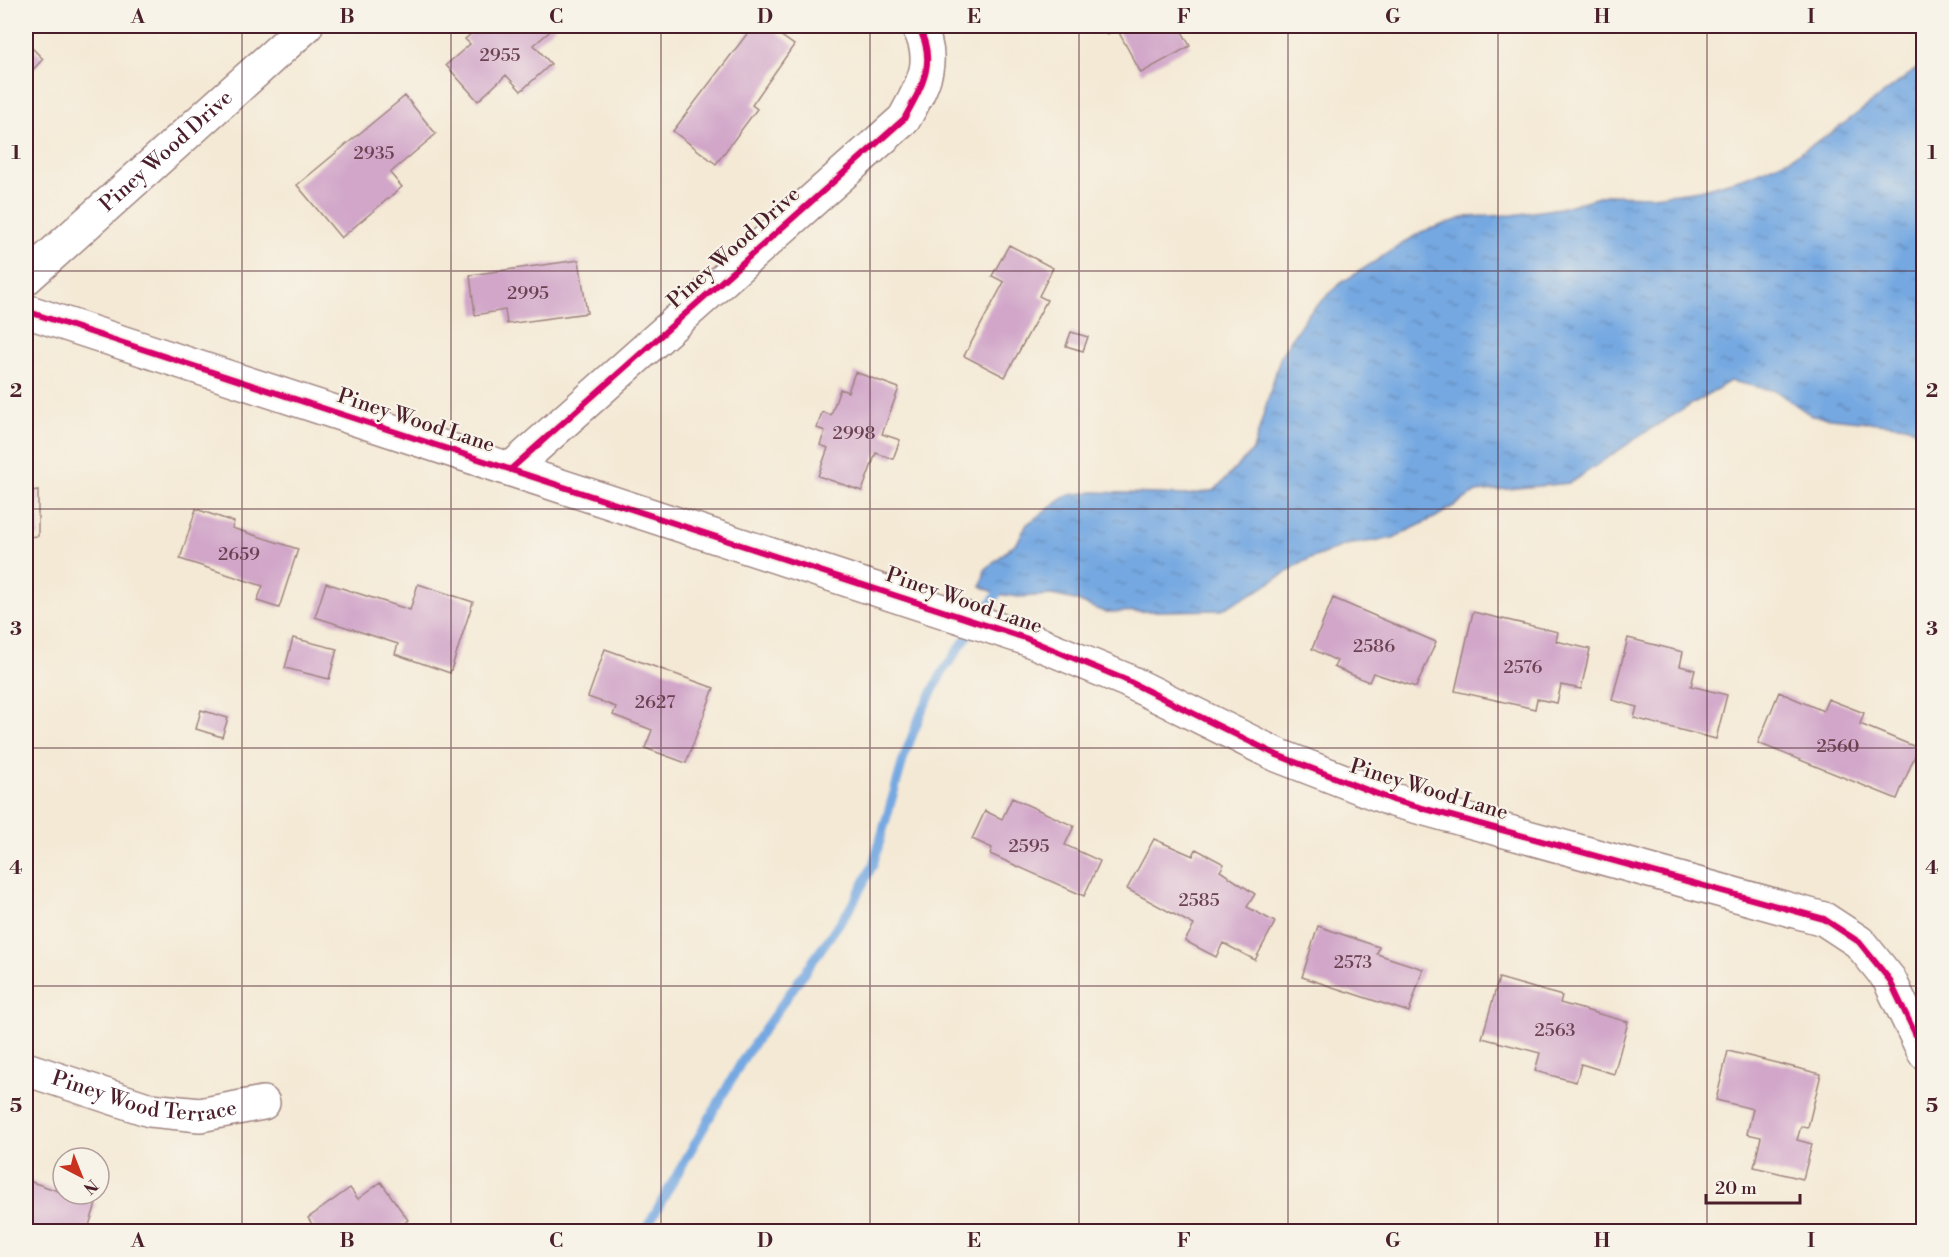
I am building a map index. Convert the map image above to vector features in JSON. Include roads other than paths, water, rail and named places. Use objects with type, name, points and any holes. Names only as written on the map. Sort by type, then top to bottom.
[{"type":"street","name":"Piney Wood Drive","points":[[26,278],[306,26]]},
{"type":"street","name":"Piney Wood Drive","points":[[511,469],[904,119],[926,80],[926,40],[918,26]]},
{"type":"street","name":"Piney Wood Lane","points":[[26,311],[1025,638],[1126,680],[1276,754],[1393,800],[1824,919],[1859,942],[1889,979],[1923,1052]]},
{"type":"street","name":"Piney Wood Terrace","points":[[26,1069],[150,1110],[200,1115],[263,1103]]},
{"type":"water","points":[[1923,64],[1923,434],[1906,426],[1812,416],[1776,391],[1730,381],[1649,430],[1570,483],[1476,492],[1436,517],[1393,538],[1346,545],[1302,562],[1262,588],[1221,610],[1104,612],[1075,600],[1052,595],[1019,597],[997,594],[981,586],[985,570],[1018,541],[1026,525],[1068,495],[1093,492],[1187,495],[1215,490],[1253,450],[1281,355],[1307,315],[1341,283],[1421,232],[1466,217],[1513,215],[1560,208],[1606,195],[1653,196],[1700,190],[1746,177],[1789,159],[1830,134]]},
{"type":"waterway","points":[[644,1232],[745,1056],[851,907],[873,865],[904,757],[921,713],[943,671],[997,594]]}]
